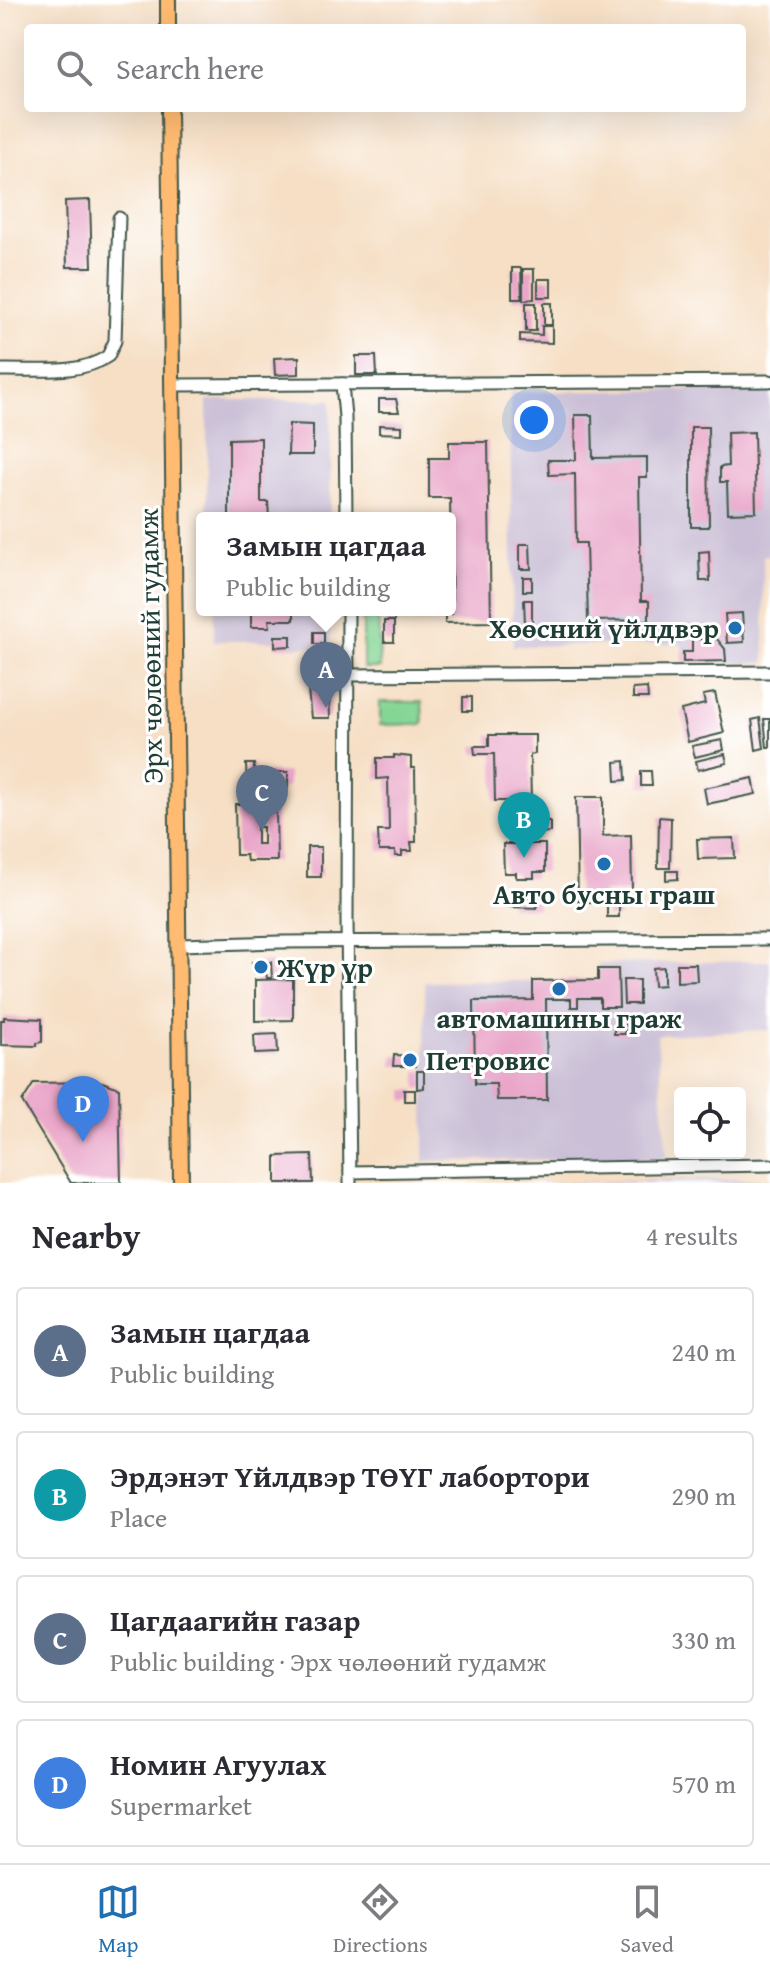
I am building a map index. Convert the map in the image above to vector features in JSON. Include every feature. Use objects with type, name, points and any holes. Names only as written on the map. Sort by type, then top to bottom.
[{"type":"main road","points":[[168,0],[168,24]]},
{"type":"main road","name":"Эрх чөлөөний гудамж","points":[[169,112],[181,1183]]},
{"type":"street","points":[[0,370],[70,368],[108,356],[115,341],[119,218]]},
{"type":"street","points":[[173,385],[770,381]]},
{"type":"street","points":[[342,384],[346,512]]},
{"type":"street","points":[[348,616],[350,1177],[770,1165]]},
{"type":"street","points":[[349,675],[770,672]]},
{"type":"street","points":[[179,945],[770,939]]},
{"type":"shaded area","points":[[770,389],[770,555],[763,556],[765,663],[683,662],[682,644],[513,646],[510,392]]},
{"type":"shaded area","points":[[207,400],[331,400],[330,512],[207,512]]},
{"type":"shaded area","points":[[214,616],[330,616],[330,646],[275,647],[275,641],[214,641]]},
{"type":"shaded area","points":[[770,961],[770,1030],[657,1035],[667,1158],[424,1161],[425,982],[597,980],[598,964]]},
{"type":"shaded area","points":[[770,1179],[770,1183],[510,1183]]},
{"type":"green space","points":[[363,616],[378,616],[380,668],[363,668]]},
{"type":"green space","points":[[380,702],[422,702],[423,724],[380,725]]},
{"type":"building","points":[[90,200],[92,267],[67,267],[65,201]]},
{"type":"building","points":[[512,268],[521,268],[522,299],[512,299]]},
{"type":"building","points":[[523,269],[534,269],[534,299],[523,300]]},
{"type":"building","points":[[538,279],[551,279],[551,297],[538,297]]},
{"type":"building","points":[[526,303],[536,303],[536,331],[526,331]]},
{"type":"building","points":[[544,303],[552,303],[552,325],[544,325]]},
{"type":"building","points":[[542,326],[552,326],[552,343],[520,342],[520,334],[542,335]]},
{"type":"building","points":[[356,356],[376,356],[377,375],[356,375]]},
{"type":"building","points":[[299,357],[299,374],[275,375],[274,358]]},
{"type":"building","points":[[379,399],[396,399],[399,412],[379,412]]},
{"type":"building","points":[[575,415],[592,415],[593,458],[647,457],[647,477],[639,477],[641,601],[649,601],[649,620],[588,621],[586,543],[576,543],[575,474],[549,475],[548,460],[576,460]]},
{"type":"building","points":[[289,424],[313,425],[313,455],[288,455]]},
{"type":"building","points":[[379,425],[402,426],[402,434],[379,433]]},
{"type":"building","points":[[691,427],[708,427],[709,527],[691,527]]},
{"type":"building","points":[[754,432],[756,512],[728,513],[727,482],[720,482],[720,467],[728,466],[727,433]]},
{"type":"building","points":[[261,438],[261,502],[268,502],[269,512],[229,512],[229,439]]},
{"type":"building","points":[[449,442],[488,442],[491,622],[445,623],[445,616],[456,616],[456,512],[450,512],[450,498],[429,498],[429,458],[449,458]]},
{"type":"building","points":[[520,544],[530,544],[531,569],[520,569]]},
{"type":"building","points":[[709,551],[710,581],[700,581],[699,552]]},
{"type":"building","points":[[523,577],[532,577],[532,591],[523,591]]},
{"type":"building","points":[[524,600],[532,600],[532,624],[525,624]]},
{"type":"building","name":"Хөөсний үйлдвэр","points":[[742,613],[744,642],[727,643],[725,614]]},
{"type":"building","points":[[251,616],[294,616],[294,620],[269,620],[270,627],[251,627]]},
{"type":"building","points":[[384,621],[394,621],[394,642],[384,642]]},
{"type":"building","points":[[314,632],[324,632],[324,644],[314,644]]},
{"type":"building","points":[[275,636],[291,636],[291,646],[275,647]]},
{"type":"building","points":[[692,639],[717,639],[725,649],[726,661],[683,662],[683,652],[692,652]]},
{"type":"building","points":[[647,688],[648,698],[633,698],[633,689]]},
{"type":"building","points":[[308,690],[329,690],[330,718],[311,718]]},
{"type":"building","points":[[715,693],[724,733],[688,742],[681,710],[705,704],[703,695]]},
{"type":"building","points":[[463,697],[472,697],[472,711],[463,711]]},
{"type":"building","points":[[760,718],[764,748],[756,750],[752,720]]},
{"type":"building","points":[[764,719],[770,719],[770,747],[767,747]]},
{"type":"building","points":[[489,735],[535,735],[535,754],[530,755],[531,801],[495,801],[494,754],[475,754],[474,746],[489,746]]},
{"type":"building","points":[[722,740],[724,750],[695,757],[692,746]]},
{"type":"building","points":[[725,754],[727,763],[698,770],[696,761]]},
{"type":"building","points":[[394,755],[411,757],[411,768],[415,768],[416,842],[411,842],[412,851],[402,851],[402,856],[395,856],[395,851],[379,851],[378,831],[389,831],[388,778],[377,779],[377,758],[394,758]]},
{"type":"building","points":[[625,761],[626,780],[616,781],[615,762]]},
{"type":"building","points":[[246,764],[254,764],[254,788],[247,788]]},
{"type":"building","points":[[641,771],[651,771],[652,786],[641,786]]},
{"type":"building","points":[[267,772],[288,772],[288,788],[267,788]]},
{"type":"building","points":[[753,778],[756,794],[707,804],[704,788]]},
{"type":"building","name":"Авто бусны граш","points":[[576,797],[603,797],[603,836],[631,835],[632,892],[603,892],[603,902],[578,902]]},
{"type":"building","points":[[235,804],[256,804],[256,811],[276,811],[277,861],[247,861],[246,855],[236,855]],"holes":[[[257,827],[263,827],[263,844],[257,844]]]},
{"type":"building","points":[[659,817],[671,818],[670,868],[658,868]]},
{"type":"building","points":[[531,821],[550,821],[550,832],[531,833]]},
{"type":"building","points":[[734,838],[735,858],[698,859],[697,839]]},
{"type":"building","points":[[503,844],[545,844],[545,872],[534,872],[534,878],[516,878],[516,873],[504,873]]},
{"type":"building","points":[[307,847],[321,847],[321,877],[307,877]]},
{"type":"building","points":[[666,871],[678,871],[678,879],[666,880]]},
{"type":"building","points":[[511,897],[538,897],[537,908],[510,907]]},
{"type":"building","points":[[619,902],[619,917],[607,917],[607,903]]},
{"type":"building","points":[[252,962],[271,962],[272,978],[267,978],[266,973],[255,973]]},
{"type":"building","points":[[677,964],[696,964],[697,981],[677,982]]},
{"type":"building","points":[[664,967],[664,985],[654,986],[653,968]]},
{"type":"building","points":[[598,969],[618,969],[619,1007],[600,1007],[600,998],[578,998],[578,1007],[571,1007],[571,999],[546,999],[547,1100],[497,1100],[496,1084],[475,1084],[474,1001],[533,1000],[533,981],[598,980]]},
{"type":"building","points":[[293,979],[293,1020],[255,1021],[255,980]]},
{"type":"building","points":[[623,980],[639,980],[639,1004],[624,1004]]},
{"type":"building","points":[[4,1017],[42,1019],[42,1042],[37,1046],[1,1045],[1,1020]]},
{"type":"building","points":[[614,1020],[625,1020],[625,1034],[614,1034]]},
{"type":"building","points":[[277,1034],[278,1053],[255,1054],[254,1035]]},
{"type":"building","points":[[394,1055],[415,1056],[415,1066],[393,1066]]},
{"type":"building","points":[[417,1071],[424,1071],[424,1088],[417,1089]]},
{"type":"building","points":[[102,1082],[119,1088],[121,1183],[71,1183],[22,1102],[34,1083]]},
{"type":"building","points":[[404,1090],[415,1090],[415,1101],[404,1101]]},
{"type":"building","points":[[312,1155],[313,1183],[276,1183],[276,1156]]},
{"type":"place","name":"Хөөсний үйлдвэр","points":[[735,628]]},
{"type":"place","name":"Замын цагдаа","points":[[326,708]]},
{"type":"place","name":"Цагдаагийн газар","points":[[262,831]]},
{"type":"place","name":"Эрдэнэт Үйлдвэр ТӨҮГ лабортори","points":[[524,858]]},
{"type":"place","name":"Авто бусны граш","points":[[604,864]]},
{"type":"place","name":"Жүр үр","points":[[261,967]]},
{"type":"place","name":"автомашины граж","points":[[559,989]]},
{"type":"place","name":"Петровис","points":[[410,1060]]},
{"type":"place","name":"Номин Агуулах","points":[[83,1142]]}]
